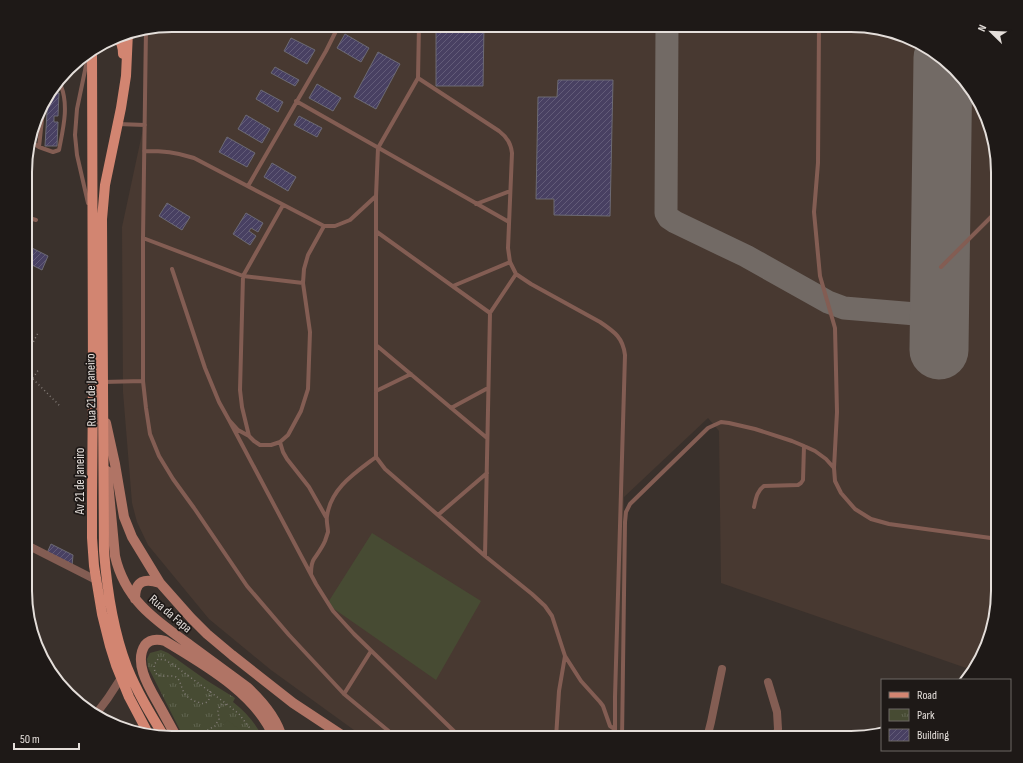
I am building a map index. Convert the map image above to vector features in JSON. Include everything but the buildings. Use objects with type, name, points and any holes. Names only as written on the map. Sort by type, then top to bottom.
[{"type":"main road","name":"Rua 21 de Janeiro","points":[[128,39],[126,76],[118,124],[105,185],[102,218],[104,551],[110,607],[120,645],[128,668],[150,714],[160,731]]},
{"type":"main road","points":[[121,41],[123,48],[123,74],[121,108]]},
{"type":"main road","points":[[93,110],[98,54]]},
{"type":"main road","points":[[92,57],[92,220]]},
{"type":"main road","name":"Av 21 de Janeiro","points":[[92,220],[92,532],[96,580],[110,646],[129,697],[145,728]]},
{"type":"main road","points":[[103,411],[115,464],[124,517],[132,537],[160,584],[191,618],[232,656],[293,703],[334,731]]},
{"type":"main road","name":"Rua da Fapa","points":[[103,425],[115,556],[122,577],[135,599],[157,621],[258,697],[275,722],[279,731]]},
{"type":"main road","points":[[135,599],[135,590],[139,584],[144,581],[151,580],[160,584]]},
{"type":"main road","name":"Rua da Fapa","points":[[173,731],[147,684],[141,665],[143,649],[149,641],[160,639],[165,641],[234,687],[260,712],[270,731]]},
{"type":"street","points":[[32,547],[96,580]]},
{"type":"street","points":[[709,731],[722,669]]},
{"type":"street","points":[[99,710],[121,678]]},
{"type":"street","points":[[768,682],[777,712],[778,731]]},
{"type":"lane","points":[[248,186],[336,32]]},
{"type":"lane","points":[[419,32],[418,78],[378,148],[376,196],[376,456],[385,469],[545,606],[552,616],[564,656],[581,681],[603,706],[610,726],[613,728],[615,726]]},
{"type":"lane","points":[[819,32],[818,163],[814,212],[820,276],[835,328],[837,412],[834,468],[836,481],[841,493],[855,510],[871,519],[889,524],[991,538]]},
{"type":"lane","points":[[146,35],[142,238],[143,381],[150,434],[159,456],[173,479],[247,586],[289,636],[344,694],[389,731]]},
{"type":"lane","points":[[86,62],[77,108],[75,136],[77,155],[92,220]]},
{"type":"lane","points":[[418,78],[499,130],[508,139],[512,148],[508,248],[510,262],[516,274],[531,284],[600,322],[611,330],[624,346],[625,355],[615,731]]},
{"type":"lane","points":[[35,144],[53,152],[59,150],[65,120],[64,93],[61,87]]},
{"type":"lane","points":[[296,101],[509,222]]},
{"type":"lane","points":[[39,147],[42,121]]},
{"type":"lane","points":[[118,124],[145,125]]},
{"type":"lane","points":[[144,151],[172,152],[194,158],[324,226],[335,226],[350,220],[376,196]]},
{"type":"lane","points":[[476,204],[510,191]]},
{"type":"lane","points":[[249,436],[242,407],[240,390],[243,276],[283,205]]},
{"type":"lane","points":[[941,267],[991,217]]},
{"type":"lane","points":[[32,219],[36,220]]},
{"type":"lane","points":[[229,420],[238,430],[249,436],[260,445],[271,445],[280,442],[288,435],[301,411],[308,388],[310,332],[302,283],[308,255],[324,226]]},
{"type":"lane","points":[[377,232],[490,313]]},
{"type":"lane","points":[[142,238],[243,276],[302,283]]},
{"type":"lane","points":[[453,286],[510,262]]},
{"type":"lane","points":[[172,269],[205,368],[219,402],[316,584],[333,611],[354,634],[454,731]]},
{"type":"lane","points":[[485,556],[490,313],[516,274]]},
{"type":"lane","points":[[376,345],[487,438]]},
{"type":"lane","points":[[376,391],[411,374]]},
{"type":"lane","points":[[102,382],[143,381]]},
{"type":"lane","points":[[451,408],[488,388]]},
{"type":"lane","points":[[622,731],[625,522],[626,512],[630,504],[708,428],[721,422],[755,429],[804,446],[815,451],[826,459],[834,468]]},
{"type":"lane","points":[[280,442],[286,459],[309,487],[327,518]]},
{"type":"lane","points":[[754,507],[756,496],[760,489],[764,486],[798,485],[802,483],[804,446]]},
{"type":"lane","points":[[311,574],[314,560],[322,548],[328,531],[327,518],[331,500],[339,487],[376,456]]},
{"type":"lane","points":[[438,515],[487,473]]},
{"type":"lane","points":[[344,694],[372,652]]},
{"type":"lane","points":[[556,731],[559,691],[564,656]]},
{"type":"path","points":[[32,344],[38,333]]},
{"type":"path","points":[[39,369],[33,379],[60,406]]},
{"type":"path","points":[[210,691],[209,700],[205,703],[202,704],[192,700],[185,694],[180,680],[171,676],[159,676],[155,673],[154,665],[158,659],[165,660],[175,666],[210,691],[228,704],[239,714],[251,731]]},
{"type":"path","points":[[206,731],[215,726],[219,719],[218,711],[220,706],[223,704],[228,704]]},
{"type":"shaded area","points":[[860,32],[887,37],[905,43],[929,56],[956,80],[977,110],[986,136],[990,154],[991,600],[986,627],[980,645],[967,668],[721,583],[719,431],[708,418],[624,497],[620,731],[355,731],[271,670],[209,619],[148,545],[137,522],[132,503],[123,392],[122,227],[143,129],[144,35],[154,33]]},
{"type":"green space","points":[[372,533],[481,601],[436,680],[327,604]]},
{"type":"green space","points":[[161,650],[168,653],[206,680],[235,698],[233,702],[250,718],[259,731],[180,731],[148,667],[147,659],[150,653]]},
{"type":"green space","points":[[227,720],[241,731],[218,731]]},
{"type":"taxiway","points":[[667,32],[666,213],[669,218],[746,256],[828,302],[844,308],[940,316]]},
{"type":"runway","points":[[939,350],[943,67]]}]
